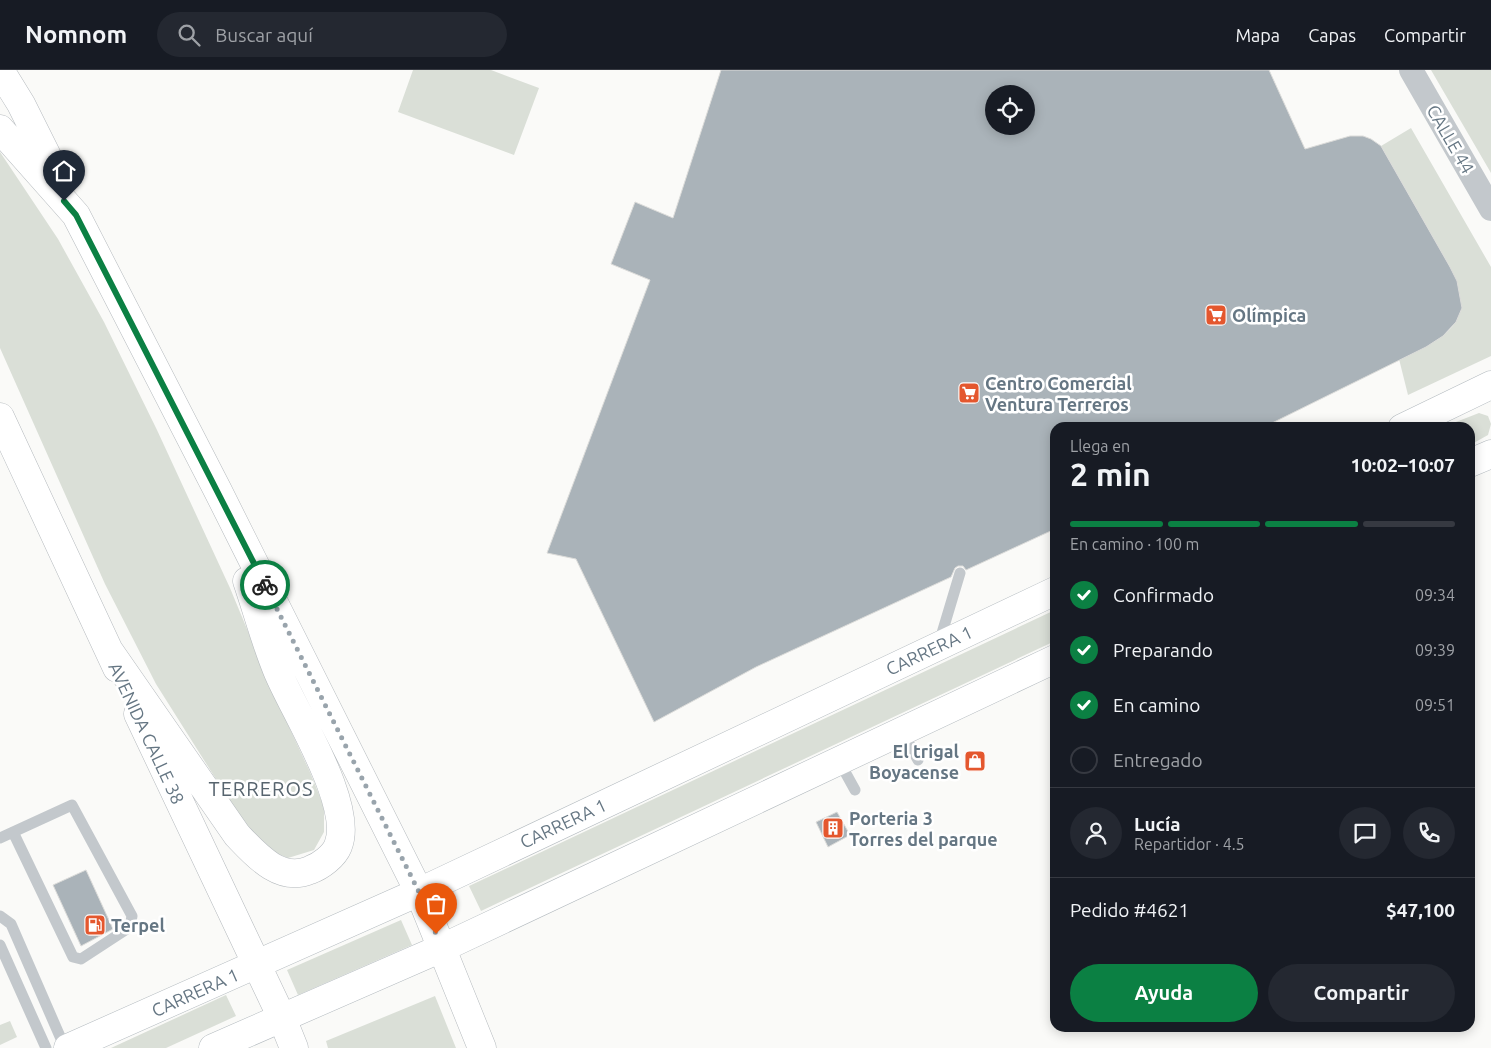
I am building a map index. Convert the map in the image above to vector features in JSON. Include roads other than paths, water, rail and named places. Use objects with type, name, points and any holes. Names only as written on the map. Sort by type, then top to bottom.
[{"type":"main road","points":[[0,70],[21,104],[419,892],[482,1048]]},
{"type":"main road","points":[[0,129],[76,215]]},
{"type":"main road","points":[[1416,422],[1486,392]]},
{"type":"main road","name":"AVENIDA CALLE 38","points":[[0,417],[168,781],[282,1018],[294,1048]]},
{"type":"main road","points":[[1475,462],[1491,454]]},
{"type":"main road","points":[[110,652],[237,835],[262,861],[274,869],[292,873],[310,871],[330,857],[338,846],[341,833],[339,807],[326,771],[277,671],[218,491]]},
{"type":"main road","name":"CARRERA 1","points":[[67,1048],[419,892],[1050,593]]},
{"type":"main road","points":[[213,1048],[442,948],[1050,661]]},
{"type":"street","name":"CALLE 44","points":[[1411,70],[1491,209]]},
{"type":"lane","points":[[938,647],[960,573]]},
{"type":"lane","points":[[902,731],[918,760]]},
{"type":"lane","points":[[839,761],[856,790]]},
{"type":"lane","points":[[0,838],[12,832],[72,805],[132,916],[130,927],[80,959],[74,957],[12,832]]},
{"type":"lane","points":[[0,916],[11,924],[67,1048]]},
{"type":"lane","points":[[0,945],[46,1048]]},
{"type":"place","name":"Olímpica","points":[[1216,315]]},
{"type":"place","name":"Centro Comercial Ventura Terreros","points":[[969,393]]},
{"type":"place","name":"El trigal Boyacense","points":[[975,761]]},
{"type":"place","name":"Porteria 3 Torres del parque","points":[[833,828]]},
{"type":"place","name":"Terpel","points":[[95,925]]},
{"type":"district","name":"TERREROS","points":[[261,788]]}]
